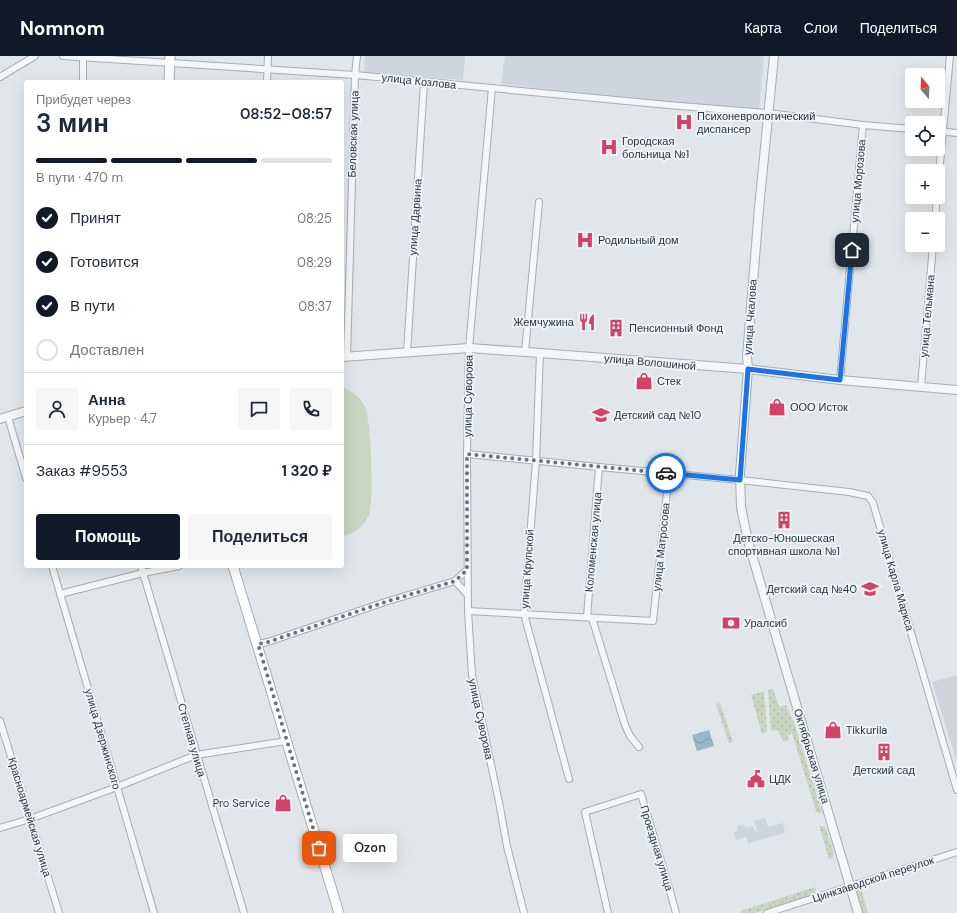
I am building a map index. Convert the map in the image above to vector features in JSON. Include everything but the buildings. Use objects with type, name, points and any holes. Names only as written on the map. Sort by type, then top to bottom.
[{"type":"main road","points":[[169,80],[170,60]]},
{"type":"main road","points":[[234,568],[339,913]]},
{"type":"street","points":[[0,77],[35,56]]},
{"type":"street","name":"улица Козлова","points":[[63,56],[170,60],[268,70],[355,75],[768,114],[863,125]]},
{"type":"street","points":[[267,80],[268,56]]},
{"type":"street","name":"Беловская улица","points":[[345,357],[355,75],[357,56]]},
{"type":"street","name":"улица Чкалова","points":[[765,599],[748,541],[743,514],[740,480],[748,369],[747,350],[774,56]]},
{"type":"street","points":[[942,116],[950,56]]},
{"type":"street","points":[[83,57],[83,80]]},
{"type":"street","name":"улица Дарвина","points":[[407,353],[424,82]]},
{"type":"street","name":"улица Суворова","points":[[492,88],[469,348],[467,594],[472,675],[507,846],[524,913]]},
{"type":"street","points":[[863,125],[905,128]]},
{"type":"street","name":"улица Морозова","points":[[840,380],[863,125]]},
{"type":"street","points":[[945,132],[957,133]]},
{"type":"street","points":[[525,352],[539,202]]},
{"type":"street","name":"улица Тельмана","points":[[921,388],[932,252]]},
{"type":"street","name":"улица Волошиной","points":[[345,357],[469,348],[748,369],[840,380],[957,390]]},
{"type":"street","name":"улица Крупской","points":[[540,353],[536,461],[524,614],[569,779]]},
{"type":"street","points":[[24,412],[4,418],[24,473]]},
{"type":"street","name":"улица Карла Маркса","points":[[467,454],[740,480],[849,492],[868,496],[873,503],[957,790]]},
{"type":"street","name":"Коломенская улица","points":[[599,467],[590,618],[625,725],[630,736],[639,747]]},
{"type":"street","name":"улица Матросова","points":[[590,618],[653,621],[669,474]]},
{"type":"street","name":"улица Дзержинского","points":[[53,568],[154,913]]},
{"type":"street","name":"Степная улица","points":[[142,568],[244,913]]},
{"type":"street","points":[[60,594],[169,568]]},
{"type":"street","points":[[258,644],[268,642],[385,602],[455,581],[467,570]]},
{"type":"street","points":[[455,581],[467,594]]},
{"type":"street","name":"Октябрьская улица","points":[[765,599],[858,913]]},
{"type":"street","points":[[468,611],[590,618]]},
{"type":"street","name":"Красноармейская улица","points":[[0,721],[59,913]]},
{"type":"street","points":[[0,828],[30,819],[117,787],[196,755],[287,741]]},
{"type":"street","name":"Проездная улица","points":[[608,913],[585,812],[641,794],[676,913]]},
{"type":"street","name":"Цинкзаводской переулок","points":[[767,913],[786,910],[850,886],[957,852]]},
{"type":"shaded area","points":[[365,56],[465,56],[463,80],[364,73]]},
{"type":"shaded area","points":[[505,56],[764,56],[759,110],[631,99],[501,84]]},
{"type":"shaded area","points":[[957,675],[957,762],[932,682]]},
{"type":"shaded area","points":[[765,818],[768,827],[783,823],[785,833],[748,843],[746,837],[736,840],[734,832],[738,831],[737,826],[744,824],[745,828],[753,826],[755,832],[757,831],[754,821]]},
{"type":"green space","points":[[344,388],[361,400],[365,407],[369,428],[372,480],[368,517],[357,530],[344,536]]},
{"type":"green space","points":[[773,689],[779,707],[786,705],[794,723],[822,812],[819,813],[816,811],[792,733],[788,735],[789,740],[783,742],[778,730],[771,731],[768,690]]},
{"type":"green space","points":[[764,691],[767,732],[762,734],[751,695]]},
{"type":"green space","points":[[720,703],[733,742],[729,743],[716,704]]},
{"type":"green space","points":[[819,825],[826,828],[834,854],[832,858],[829,859]]},
{"type":"green space","points":[[860,885],[868,913],[863,913],[855,886]]},
{"type":"green space","points":[[815,887],[816,890],[814,894],[755,913],[741,913],[741,911]]},
{"type":"water","points":[[709,730],[714,746],[697,751],[692,735]]},
{"type":"way so far","points":[[319,848],[258,644],[268,642],[385,602],[455,581],[467,570],[467,454],[666,473]]},
{"type":"place","name":"Психоневрологический диспансер","points":[[684,122]]},
{"type":"place","name":"Городская больница №1","points":[[609,147]]},
{"type":"place","name":"Родильный дом","points":[[585,240]]},
{"type":"place","name":"Жемчужина","points":[[587,322]]},
{"type":"place","name":"Пенсионный Фонд","points":[[616,328]]},
{"type":"place","name":"Стек","points":[[644,381]]},
{"type":"place","name":"ООО Исток","points":[[777,407]]},
{"type":"place","name":"Детский сад №10","points":[[601,415]]},
{"type":"place","name":"Детско-Юношеская спортивная школа №1","points":[[784,520]]},
{"type":"place","name":"Детский сад №40","points":[[870,589]]},
{"type":"place","name":"Уралсиб","points":[[731,623]]},
{"type":"place","name":"Tikkurila","points":[[833,730]]},
{"type":"place","name":"Детский сад","points":[[884,752]]},
{"type":"place","name":"ЦДК","points":[[756,779]]},
{"type":"place","name":"Pro Service","points":[[283,803]]},
{"type":"place","name":"Ozon","points":[[319,848]]},
{"type":"route","points":[[666,473],[740,480],[748,369],[840,380],[852,250]]}]
